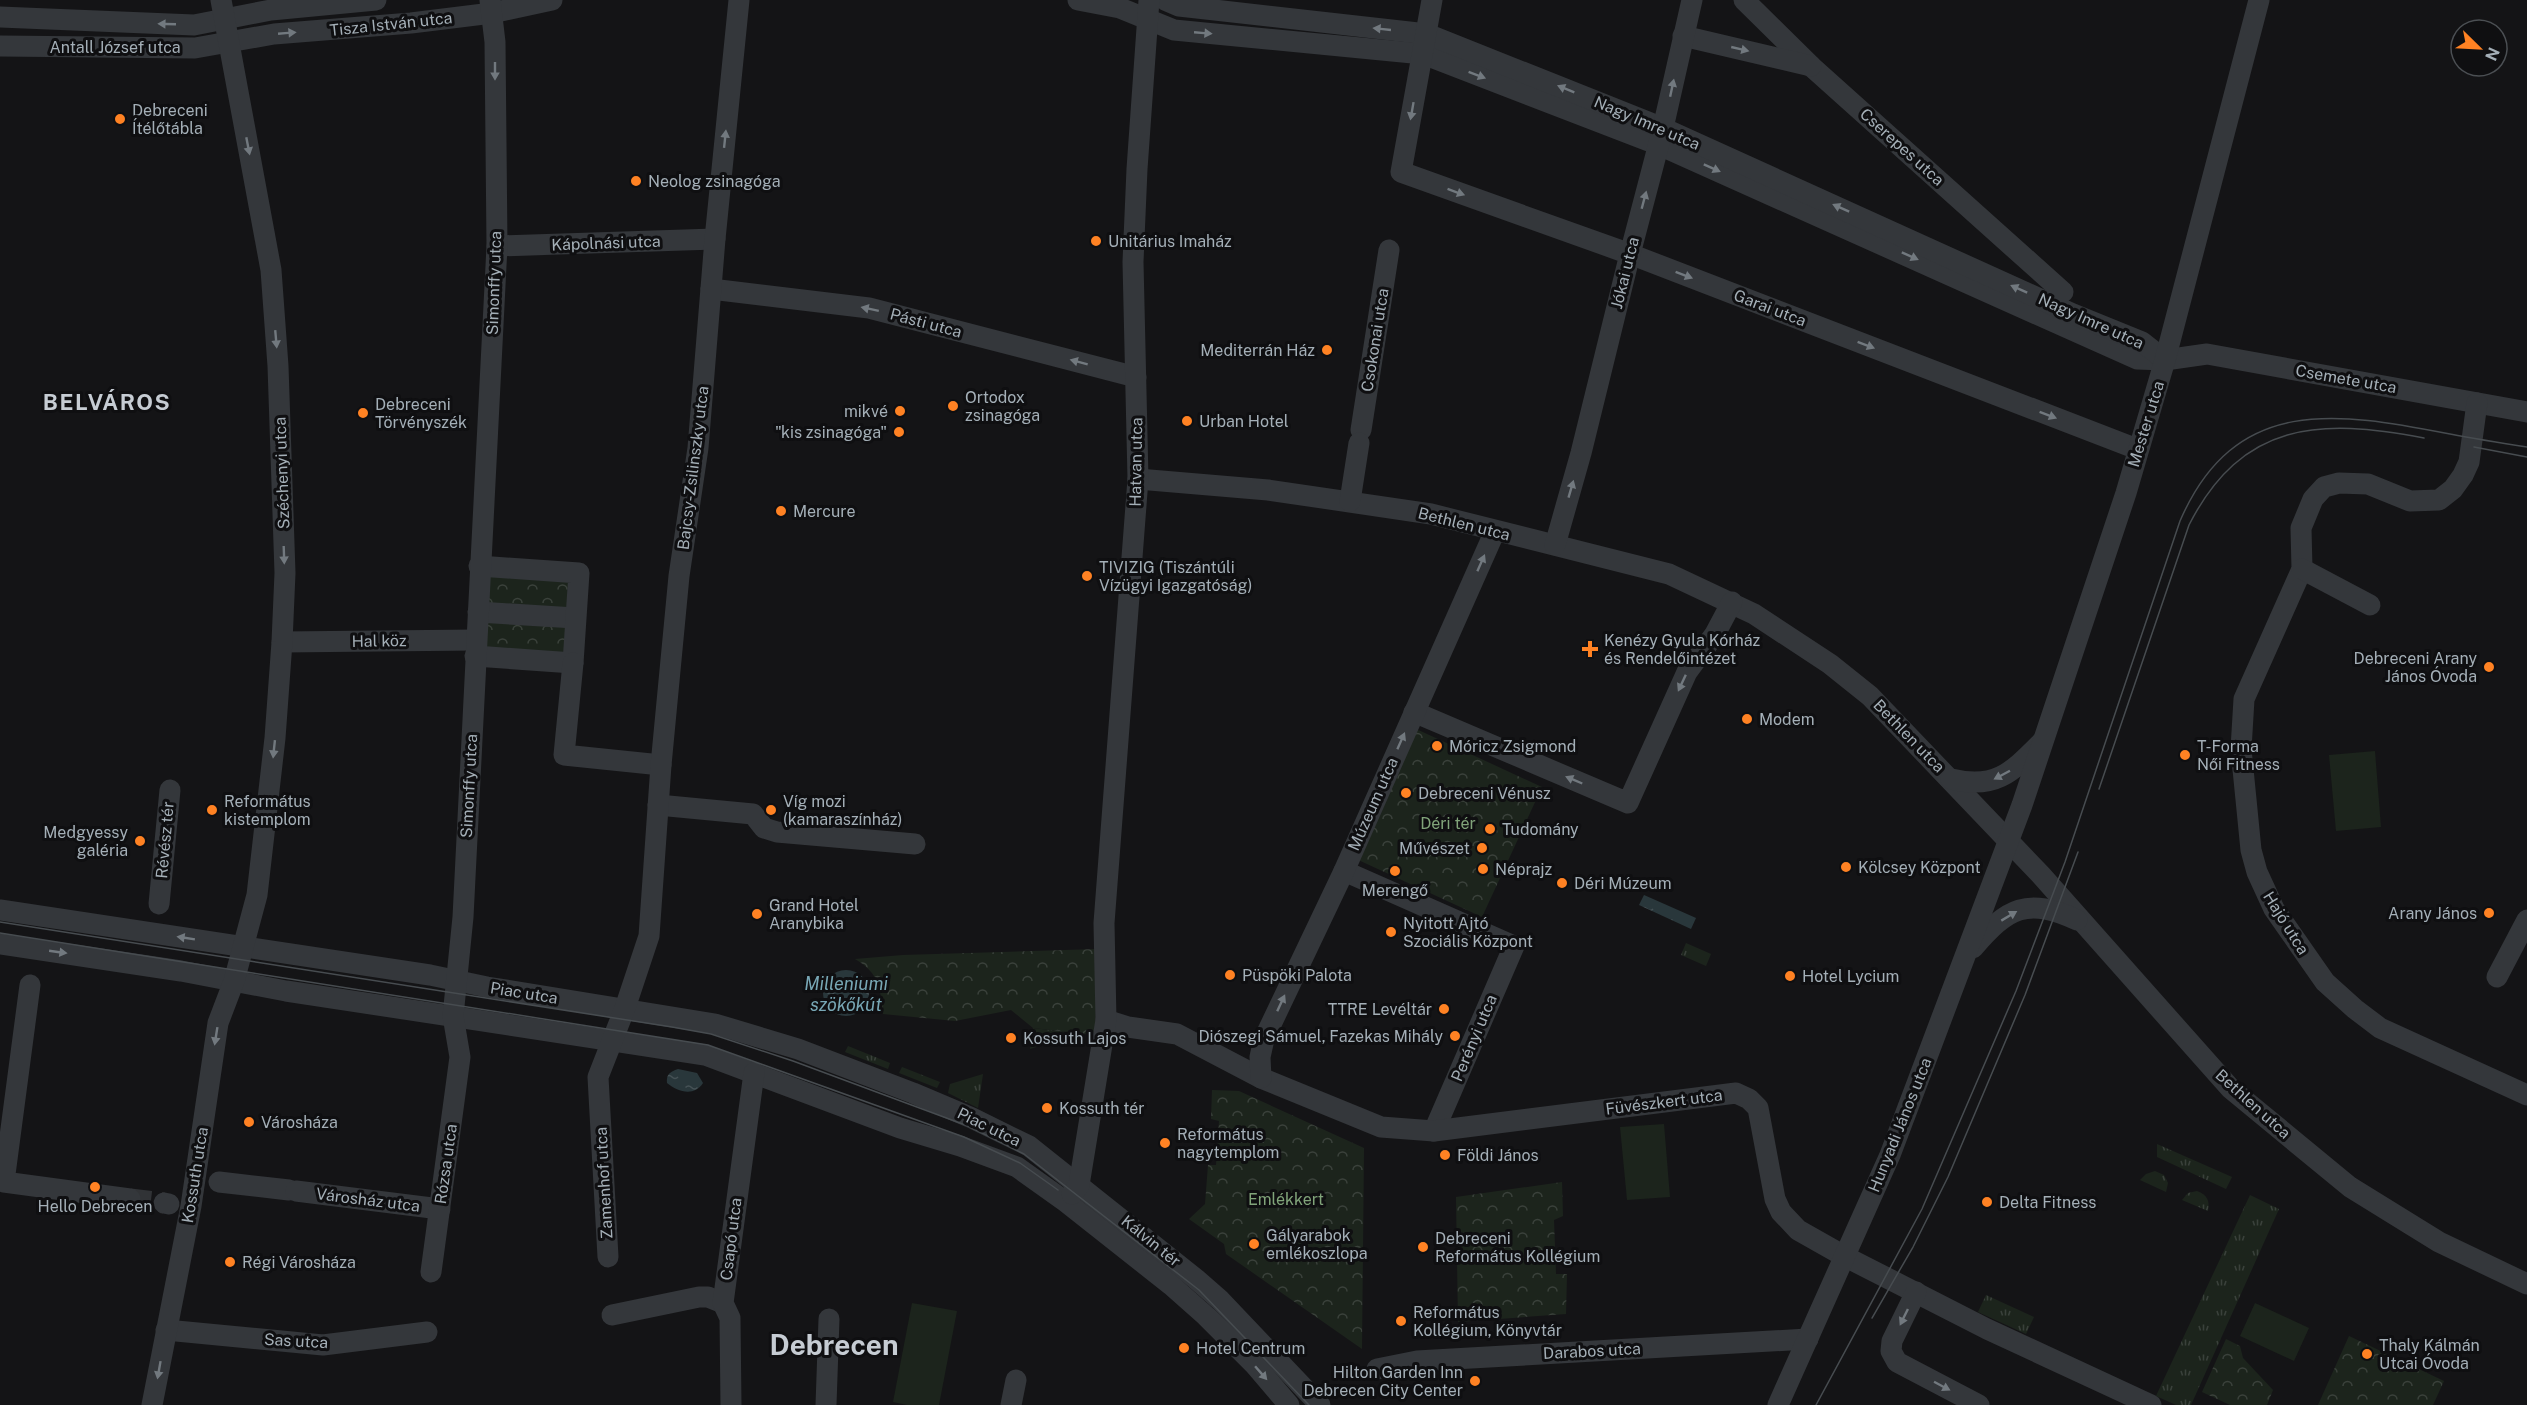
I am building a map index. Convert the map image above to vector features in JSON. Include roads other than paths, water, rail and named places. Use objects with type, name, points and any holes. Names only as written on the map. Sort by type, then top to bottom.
[{"type":"street","name":"Tisza István utca","points":[[223,9],[272,10],[376,0]]},
{"type":"street","name":"Tisza István utca","points":[[229,41],[274,34],[411,23],[491,6],[552,0]]},
{"type":"street","name":"Bajcsy-Zsilinszky utca","points":[[625,1008],[649,936],[661,765],[679,576],[698,448],[715,239],[740,0]]},
{"type":"street","points":[[1078,0],[1120,8],[1148,10]]},
{"type":"street","name":"Nagy Imre utca","points":[[1165,0],[1179,6],[1425,44],[1661,136],[2142,342],[2165,360]]},
{"type":"street","points":[[1425,44],[1432,0]]},
{"type":"street","name":"Jókai utca","points":[[1556,545],[1661,136],[1692,0]]},
{"type":"street","name":"Cserepes utca","points":[[1744,0],[1812,66],[2062,292]]},
{"type":"street","name":"Mester utca","points":[[2008,840],[2126,493],[2137,449],[2165,360],[2259,0]]},
{"type":"street","name":"Simonffy utca","points":[[479,566],[497,246],[495,42],[491,6]]},
{"type":"street","name":"Antall József utca","points":[[0,17],[194,25],[223,9]]},
{"type":"street","name":"Széchenyi utca","points":[[223,9],[271,270],[278,366],[285,561],[275,738],[257,895],[243,947]]},
{"type":"street","name":"Nagy Imre utca","points":[[1148,10],[1174,30],[1425,44]]},
{"type":"street","name":"Hatvan utca","points":[[1106,1020],[1104,922],[1138,479],[1133,262],[1137,158],[1148,10]]},
{"type":"street","points":[[1683,36],[1812,66]]},
{"type":"street","name":"Antall József utca","points":[[0,46],[195,48],[229,41]]},
{"type":"street","name":"Garai utca","points":[[1425,44],[1401,172],[1629,254],[2137,449]]},
{"type":"street","name":"Kápolnási utca","points":[[497,246],[715,239]]},
{"type":"street","name":"Csokonai utca","points":[[1350,501],[1389,250]]},
{"type":"street","name":"Pásti utca","points":[[711,289],[869,308],[1136,377]]},
{"type":"street","name":"Csemete utca","points":[[2165,360],[2207,354],[2527,412]]},
{"type":"street","name":"Hajó utca","points":[[2477,403],[2469,462],[2453,489],[2439,500],[2410,501],[2368,484],[2338,483],[2324,487],[2313,499],[2301,528],[2302,569],[2244,699],[2241,749],[2251,850],[2257,872],[2274,909],[2325,982],[2380,1028],[2527,1095]]},
{"type":"street","name":"Bethlen utca","points":[[1138,479],[1268,490],[1431,514],[1669,574],[1732,602],[1792,637],[1870,696],[2008,840],[2231,1089],[2350,1187],[2439,1242],[2527,1284]]},
{"type":"street","name":"Múzeum utca","points":[[1261,1078],[1260,1057],[1264,1040],[1344,870],[1495,531]]},
{"type":"street","points":[[476,648],[479,566],[579,573],[564,755],[661,765]]},
{"type":"street","points":[[2302,569],[2370,605]]},
{"type":"street","points":[[1414,712],[1628,802],[1687,672],[1715,634],[1732,602]]},
{"type":"street","points":[[478,612],[575,618]]},
{"type":"street","name":"Hal köz","points":[[282,642],[476,648],[573,663]]},
{"type":"street","name":"Simonffy utca","points":[[458,982],[476,648]]},
{"type":"street","points":[[1951,779],[1969,784],[1992,780],[2016,767],[2043,742]]},
{"type":"street","name":"Révész tér","points":[[160,897],[170,790]]},
{"type":"street","points":[[658,805],[753,814],[764,828],[777,832],[915,844]]},
{"type":"street","name":"Hunyadi János utca","points":[[1778,1405],[1890,1155],[2008,840]]},
{"type":"street","name":"Perényi utca","points":[[1344,870],[1514,946],[1434,1131]]},
{"type":"street","points":[[1966,955],[1985,933],[2005,918],[2027,906],[2048,908],[2081,922]]},
{"type":"street","name":"Piac utca","points":[[0,910],[715,1024],[798,1049],[913,1093],[1029,1146]]},
{"type":"street","points":[[2497,977],[2527,920]]},
{"type":"street","name":"Piac utca","points":[[0,944],[181,971],[286,992],[612,1039],[705,1055],[900,1128],[960,1146],[1017,1167]]},
{"type":"street","name":"Kossuth utca","points":[[152,1405],[191,1206],[218,1023],[234,981],[243,947]]},
{"type":"street","name":"Rózsa utca","points":[[431,1272],[460,1057],[453,1016],[458,982]]},
{"type":"street","points":[[30,985],[4,1182],[130,1199]]},
{"type":"street","name":"Zamenhof utca","points":[[608,1257],[598,1077],[625,1008]]},
{"type":"street","points":[[1072,1193],[1106,1020],[1128,1027],[1177,1034],[1261,1078]]},
{"type":"street","name":"Csapó utca","points":[[731,1405],[730,1318],[723,1303],[754,1073]]},
{"type":"street","name":"Füvészkert utca","points":[[1261,1078],[1382,1127],[1434,1131],[1736,1093],[1749,1099],[1758,1108],[1775,1199],[1781,1212],[1798,1230],[1844,1256]]},
{"type":"street","name":"Kálvin tér","points":[[1029,1146],[1072,1193],[1206,1316],[1254,1364],[1289,1405]]},
{"type":"street","name":"Kálvin tér","points":[[1017,1167],[1072,1193],[1135,1228],[1220,1300],[1320,1405]]},
{"type":"street","name":"Városház utca","points":[[219,1182],[440,1209]]},
{"type":"street","points":[[1844,1256],[1987,1329],[2151,1405]]},
{"type":"street","points":[[1916,1292],[1892,1341],[1891,1351],[1897,1362],[1978,1405]]},
{"type":"street","points":[[612,1315],[699,1297],[708,1297],[723,1303]]},
{"type":"street","points":[[1206,1316],[1220,1300]]},
{"type":"street","points":[[826,1405],[829,1319]]},
{"type":"street","name":"Sas utca","points":[[166,1330],[323,1345],[427,1332]]},
{"type":"street","name":"Darabos utca","points":[[1377,1369],[1417,1361],[1808,1339]]},
{"type":"street","points":[[1011,1405],[1016,1380]]},
{"type":"water","points":[[1644,895],[1696,918],[1691,929],[1639,905]]},
{"type":"water","name":"Milleniumi szökőkút","points":[[846,970],[862,977],[869,993],[862,1009],[846,1016],[830,1009],[823,993],[830,977]]},
{"type":"water","points":[[678,1069],[697,1073],[703,1083],[691,1092],[681,1091],[671,1086],[667,1083],[668,1075]]},
{"type":"tunnel","points":[[130,1199],[164,1203]]},
{"type":"tram line","points":[[1816,1405],[1922,1209],[2016,991],[2065,862],[2180,521],[2203,480],[2230,451],[2260,432],[2293,422],[2329,418],[2368,420],[2527,447]]},
{"type":"tram line","points":[[2099,789],[2189,525],[2210,491],[2233,465],[2259,446],[2287,435],[2318,429],[2351,429],[2424,438]]},
{"type":"tram line","points":[[2474,447],[2527,457]]},
{"type":"tram line","points":[[1872,1318],[1913,1247],[1948,1177],[2025,995],[2078,852]]},
{"type":"tram line","points":[[0,922],[672,1027],[711,1034],[793,1061],[968,1126],[1024,1154],[1199,1290],[1309,1405]]},
{"type":"tram line","points":[[0,933],[708,1045],[964,1137],[1020,1163],[1058,1190]]},
{"type":"place","name":"Debreceni Ítélőtábla","points":[[120,119]]},
{"type":"place","name":"Neolog zsinagóga","points":[[636,181]]},
{"type":"place","name":"Unitárius Imaház","points":[[1096,241]]},
{"type":"place","name":"Mediterrán Ház","points":[[1327,350]]},
{"type":"place","name":"Ortodox zsinagóga","points":[[953,406]]},
{"type":"place","name":"mikvé","points":[[900,411]]},
{"type":"place","name":"Debreceni Törvényszék","points":[[363,413]]},
{"type":"place","name":"Urban Hotel","points":[[1187,421]]},
{"type":"place","name":"\"kis zsinagóga\"","points":[[899,432]]},
{"type":"place","name":"Mercure","points":[[781,511]]},
{"type":"place","name":"TIVIZIG (Tiszántúli Vízügyi Igazgatóság)","points":[[1087,576]]},
{"type":"place","name":"Kenézy Gyula Kórház és Rendelőintézet","points":[[1590,649]]},
{"type":"place","name":"Debreceni Arany János Óvoda","points":[[2489,667]]},
{"type":"place","name":"Modem","points":[[1747,719]]},
{"type":"place","name":"Móricz Zsigmond","points":[[1437,746]]},
{"type":"place","name":"T-Forma Női Fitness","points":[[2185,755]]},
{"type":"place","name":"Debreceni Vénusz","points":[[1406,793]]},
{"type":"place","name":"Református kistemplom","points":[[212,810]]},
{"type":"place","name":"Víg mozi (kamaraszínház)","points":[[771,810]]},
{"type":"place","name":"Tudomány","points":[[1490,829]]},
{"type":"place","name":"Medgyessy galéria","points":[[140,841]]},
{"type":"place","name":"Művészet","points":[[1482,848]]},
{"type":"place","name":"Kölcsey Központ","points":[[1846,867]]},
{"type":"place","name":"Néprajz","points":[[1483,869]]},
{"type":"place","name":"Merengő","points":[[1395,871]]},
{"type":"place","name":"Déri Múzeum","points":[[1562,883]]},
{"type":"place","name":"Arany János","points":[[2489,913]]},
{"type":"place","name":"Grand Hotel Aranybika","points":[[757,914]]},
{"type":"place","name":"Nyitott Ajtó Szociális Központ","points":[[1391,932]]},
{"type":"place","name":"Püspöki Palota","points":[[1230,975]]},
{"type":"place","name":"Hotel Lycium","points":[[1790,976]]},
{"type":"place","name":"TTRE Levéltár","points":[[1444,1009]]},
{"type":"place","name":"Diószegi Sámuel, Fazekas Mihály","points":[[1455,1036]]},
{"type":"place","name":"Kossuth Lajos","points":[[1011,1038]]},
{"type":"place","name":"Kossuth tér","points":[[1047,1108]]},
{"type":"place","name":"Városháza","points":[[249,1122]]},
{"type":"place","name":"Református nagytemplom","points":[[1165,1143]]},
{"type":"place","name":"Földi János","points":[[1445,1155]]},
{"type":"place","name":"Hello Debrecen","points":[[95,1187]]},
{"type":"place","name":"Delta Fitness","points":[[1987,1202]]},
{"type":"place","name":"Gályarabok emlékoszlopa","points":[[1254,1244]]},
{"type":"place","name":"Debreceni Református Kollégium","points":[[1423,1247]]},
{"type":"place","name":"Régi Városháza","points":[[230,1262]]},
{"type":"place","name":"Református Kollégium, Könyvtár","points":[[1401,1321]]},
{"type":"place","name":"Hotel Centrum","points":[[1184,1348]]},
{"type":"place","name":"Thaly Kálmán Utcai Óvoda","points":[[2367,1354]]},
{"type":"place","name":"Hilton Garden Inn Debrecen City Center","points":[[1475,1381]]},
{"type":"district","name":"BELVÁROS","points":[[107,402]]},
{"type":"district","name":"Debrecen","points":[[834,1344]]},
{"type":"park label","name":"Déri tér","points":[[1448,823]]},
{"type":"park label","name":"Emlékkert","points":[[1286,1199]]}]
